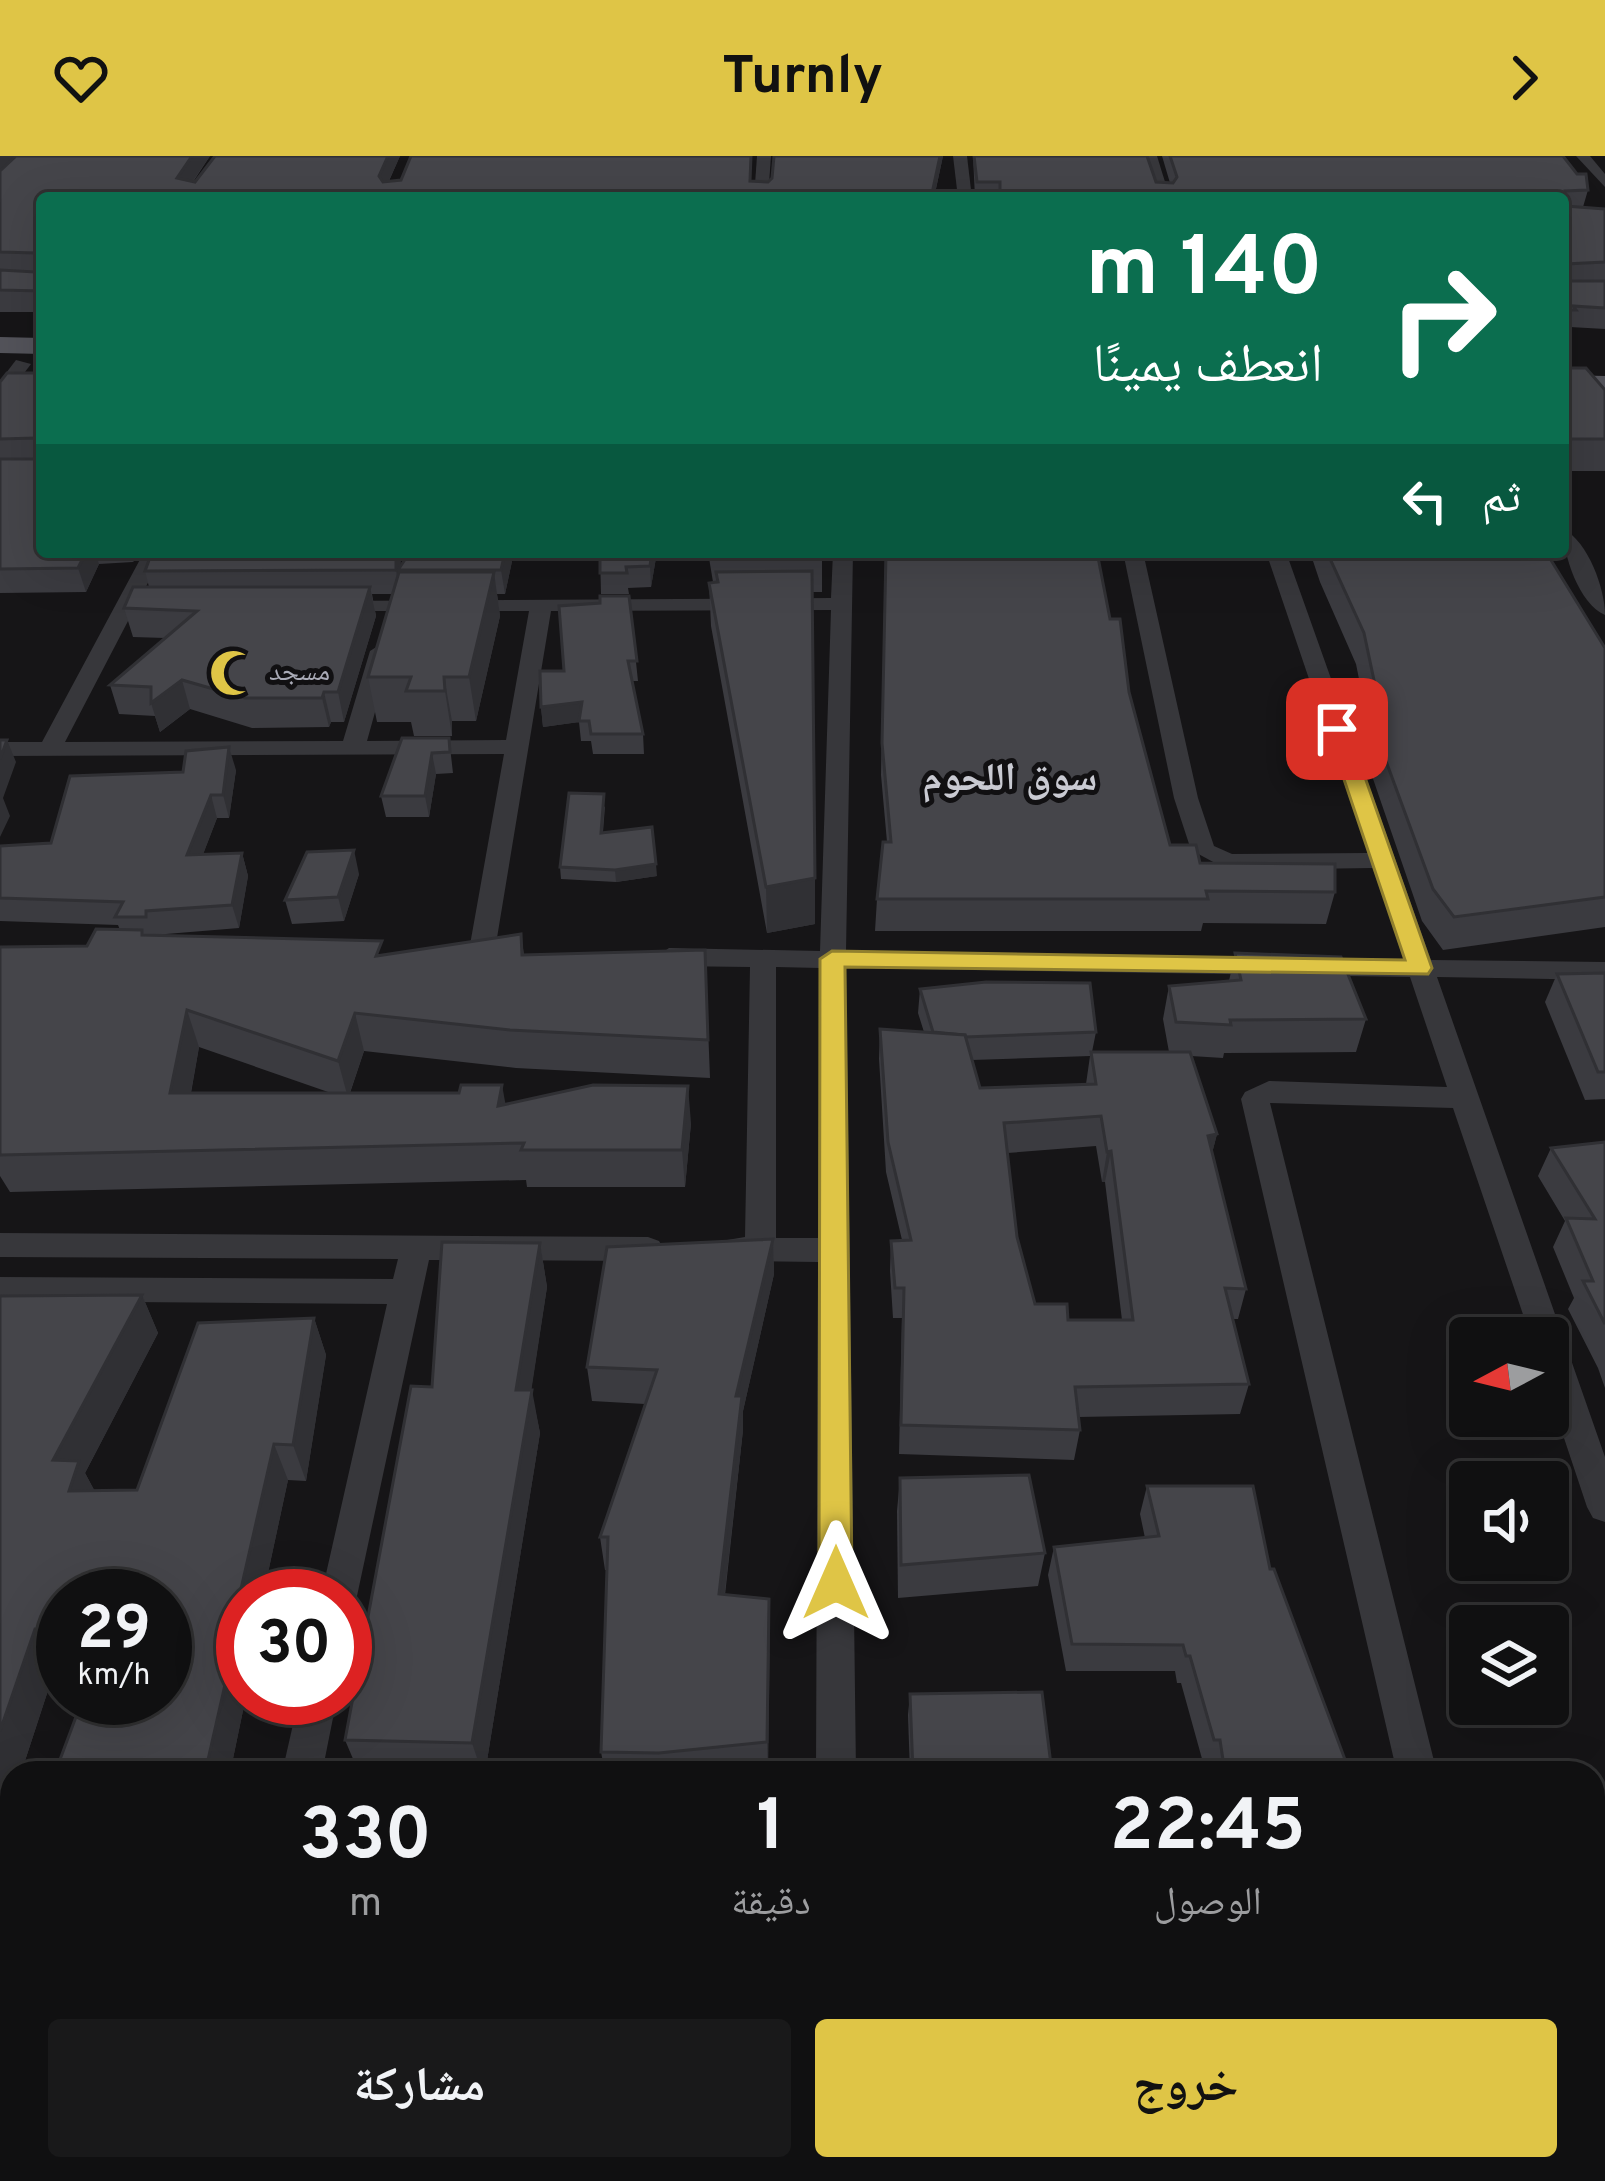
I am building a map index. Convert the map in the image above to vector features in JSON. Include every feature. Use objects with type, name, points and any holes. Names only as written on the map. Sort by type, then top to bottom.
[{"type":"street","points":[[761,192],[764,156]]},
{"type":"street","points":[[960,156],[964,192]]},
{"type":"street","points":[[1150,156],[1161,192]]},
{"type":"street","points":[[1583,156],[1605,183]]},
{"type":"street","points":[[0,393],[21,356]]},
{"type":"street","points":[[1569,546],[1605,609]]},
{"type":"street","points":[[50,749],[138,604],[152,558]]},
{"type":"street","points":[[836,1761],[832,959],[843,558]]},
{"type":"street","points":[[1134,558],[1186,798],[1203,850],[1228,862],[1383,860]]},
{"type":"street","points":[[1278,558],[1540,1317]]},
{"type":"street","points":[[481,956],[541,604]]},
{"type":"street","points":[[305,605],[844,604]]},
{"type":"street","points":[[353,748],[394,605]]},
{"type":"street","points":[[0,749],[517,747]]},
{"type":"street","points":[[645,957],[1605,971]]},
{"type":"street","points":[[760,1250],[763,958]]},
{"type":"street","points":[[1414,1761],[1255,1100],[1269,1091],[1465,1098]]},
{"type":"street","points":[[0,1245],[834,1250]]},
{"type":"street","points":[[345,1569],[416,1247]]},
{"type":"street","points":[[0,1288],[404,1292]]},
{"type":"street","points":[[1569,1401],[1605,1507]]},
{"type":"street","points":[[305,1761],[312,1725]]},
{"type":"building","points":[[16,156],[192,156],[177,178],[195,182],[215,156],[388,156],[379,176],[383,182],[401,180],[411,156],[751,156],[750,181],[768,182],[774,156],[940,156],[932,192],[36,192],[36,253],[0,252],[0,171]]},
{"type":"building","points":[[974,156],[1147,156],[1156,182],[1173,183],[1177,177],[1170,156],[1563,156],[1577,174],[1586,174],[1588,190],[1000,192],[1000,182],[977,182]]},
{"type":"building","points":[[1569,206],[1605,209],[1605,262],[1569,264]]},
{"type":"building","points":[[0,270],[35,272],[36,291],[0,290]]},
{"type":"building","points":[[1569,281],[1605,281],[1605,308],[1573,306],[1576,310],[1569,310]]},
{"type":"building","points":[[1569,368],[1586,368],[1605,390],[1605,439],[1569,439]]},
{"type":"building","points":[[7,373],[36,373],[36,442],[35,438],[0,439],[0,382]]},
{"type":"building","points":[[0,459],[35,459],[36,558],[83,558],[78,568],[0,569]]},
{"type":"building","points":[[150,558],[396,558],[396,570],[145,571]]},
{"type":"building","points":[[406,558],[504,558],[501,570],[398,570]]},
{"type":"building","points":[[600,558],[651,558],[650,566],[626,567],[627,573],[600,573]]},
{"type":"building","points":[[886,558],[1098,558],[1110,619],[1120,619],[1129,692],[1170,845],[1196,845],[1200,863],[1335,864],[1335,892],[1206,891],[1208,899],[877,899],[883,842],[891,842],[882,743]]},
{"type":"building","points":[[1330,558],[1550,558],[1605,648],[1605,897],[1454,917],[1433,889],[1379,742],[1372,718],[1382,718],[1364,633]]},
{"type":"building","points":[[812,571],[815,878],[766,887],[709,583],[718,582],[716,572]]},
{"type":"building","points":[[399,572],[494,572],[469,677],[444,677],[445,691],[406,691],[411,677],[368,677]]},
{"type":"building","points":[[133,587],[370,587],[338,692],[324,692],[322,698],[245,698],[182,680],[151,703],[151,687],[110,685],[197,611],[124,608]]},
{"type":"building","points":[[600,596],[629,596],[637,661],[628,661],[643,734],[591,734],[589,721],[579,721],[582,702],[541,707],[540,671],[564,671],[559,606],[600,603]]},
{"type":"building","points":[[402,738],[449,738],[450,752],[432,753],[425,796],[381,796]]},
{"type":"building","points":[[229,747],[223,795],[211,795],[187,855],[242,853],[232,905],[115,917],[123,902],[0,898],[0,846],[51,843],[70,776],[183,772],[186,751]]},
{"type":"building","points":[[569,793],[604,794],[601,833],[652,827],[656,864],[615,870],[560,867]]},
{"type":"building","points":[[354,850],[338,897],[285,900],[307,852]]},
{"type":"building","points":[[96,929],[142,930],[142,935],[382,941],[376,956],[521,934],[522,955],[705,950],[708,1040],[510,1030],[355,1013],[338,1061],[187,1010],[170,1093],[459,1093],[461,1085],[502,1085],[498,1106],[593,1085],[688,1086],[682,1150],[521,1150],[524,1143],[0,1155],[0,947],[87,946]]},
{"type":"building","points":[[1235,953],[1341,957],[1366,1019],[1230,1020],[1231,1025],[1176,1022],[1169,986],[1241,980]]},
{"type":"building","points":[[1605,973],[1605,1072],[1598,1072],[1557,974]]},
{"type":"building","points":[[986,982],[1090,983],[1096,1032],[965,1037],[933,1032],[920,989]]},
{"type":"building","points":[[880,1029],[965,1035],[980,1088],[1096,1084],[1091,1052],[1190,1052],[1217,1134],[1208,1136],[1246,1289],[1225,1288],[1249,1384],[1075,1387],[1080,1430],[901,1425],[904,1288],[895,1288],[891,1241],[911,1240],[888,1142]],"holes":[[[1101,1116],[1107,1152],[1111,1151],[1133,1320],[1068,1320],[1067,1304],[1035,1304],[1017,1237],[1004,1123]]]},
{"type":"building","points":[[1605,1142],[1605,1324],[1583,1281],[1593,1281],[1566,1218],[1595,1219],[1551,1148]]},
{"type":"building","points":[[773,1239],[736,1396],[742,1396],[719,1594],[769,1599],[767,1742],[659,1753],[601,1752],[608,1537],[600,1537],[657,1370],[587,1367],[607,1247]]},
{"type":"building","points":[[442,1242],[540,1243],[516,1390],[532,1390],[472,1743],[345,1740],[348,1725],[372,1725],[372,1595],[411,1386],[432,1387]]},
{"type":"building","points":[[142,1295],[53,1460],[79,1461],[69,1491],[137,1490],[198,1323],[314,1318],[293,1445],[274,1444],[246,1569],[216,1569],[216,1724],[208,1761],[59,1761],[73,1725],[192,1725],[192,1569],[36,1569],[36,1629],[0,1731],[0,1296]]},
{"type":"building","points":[[1029,1475],[1045,1553],[901,1565],[900,1478]]},
{"type":"building","points":[[1147,1486],[1253,1486],[1270,1569],[1274,1569],[1346,1761],[1223,1761],[1220,1740],[1214,1740],[1183,1645],[1072,1644],[1054,1547],[1159,1536]]},
{"type":"building","points":[[1042,1692],[1051,1761],[913,1761],[910,1694]]},
{"type":"place","name":"مسجد","points":[[233,673]]},
{"type":"district","name":"سوق اللحوم","points":[[1010,780]]},
{"type":"route","points":[[836,1583],[832,959],[1420,968],[1337,729]]}]
